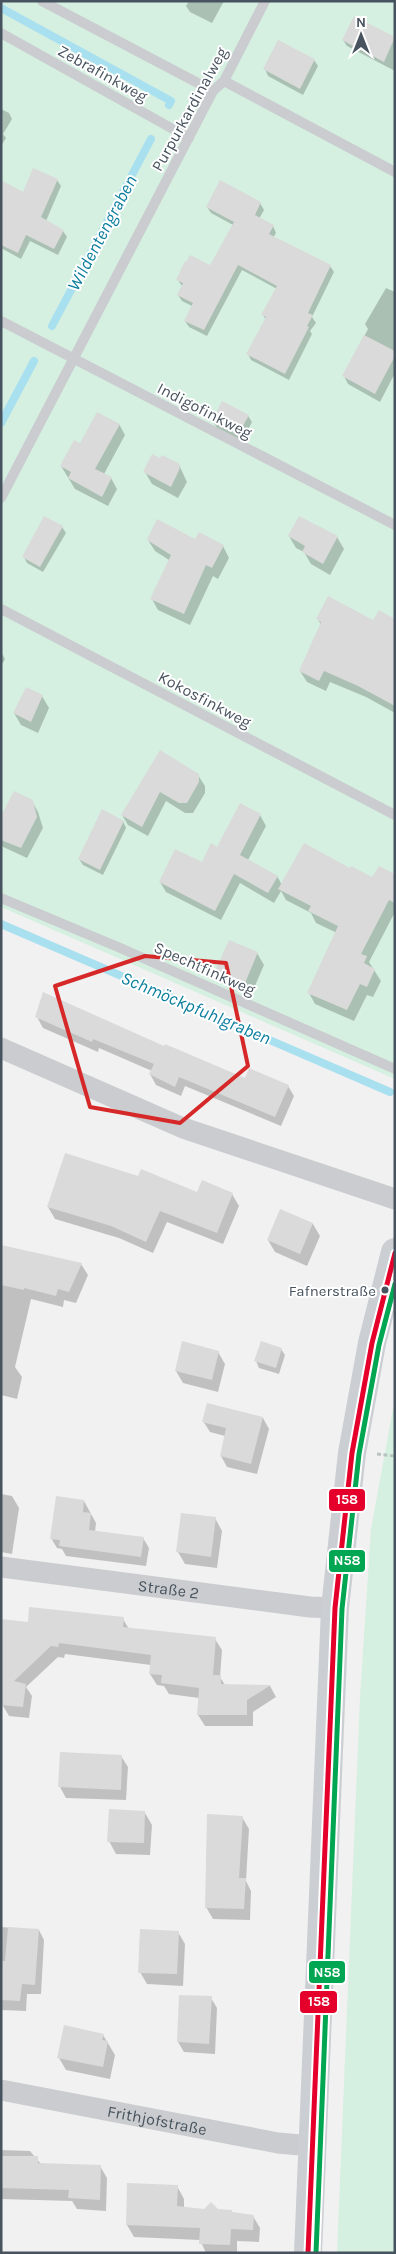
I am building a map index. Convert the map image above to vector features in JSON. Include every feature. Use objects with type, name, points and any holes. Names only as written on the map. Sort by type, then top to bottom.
[{"type":"main road","points":[[308,2253],[335,1608],[352,1453],[380,1308],[395,1252]]},
{"type":"street","points":[[1,1048],[183,1128],[395,1199]]},
{"type":"street","name":"Straße 2","points":[[1,1567],[310,1607],[335,1608]]},
{"type":"street","name":"Frithjofstraße","points":[[1,2090],[278,2143],[312,2146]]},
{"type":"lane","points":[[42,1],[213,91]]},
{"type":"lane","name":"Purpurkardinalweg","points":[[1,498],[213,91],[224,81],[265,1]]},
{"type":"lane","name":"Zebrafinkweg","points":[[1,33],[189,138]]},
{"type":"lane","points":[[224,81],[395,172]]},
{"type":"lane","name":"Indigofinkweg","points":[[1,322],[395,525]]},
{"type":"lane","name":"Kokosfinkweg","points":[[1,609],[395,816]]},
{"type":"lane","name":"Spechtfinkweg","points":[[1,898],[118,946],[395,1069]]},
{"type":"path","points":[[380,1454],[395,1456]]},
{"type":"highlighted area","points":[[145,956],[226,963],[248,1066],[180,1123],[90,1107],[55,986]]},
{"type":"green space","points":[[1,1],[395,1],[395,1079],[1,907]]},
{"type":"green space","points":[[395,1398],[395,2253],[337,2253],[360,1697],[371,1529]]},
{"type":"building","points":[[354,16],[395,37],[384,62],[342,40]]},
{"type":"building","points":[[278,40],[315,59],[300,89],[263,69]]},
{"type":"building","points":[[33,168],[58,179],[41,217],[64,230],[54,249],[26,235],[18,253],[1,245],[1,180],[23,192]]},
{"type":"building","points":[[220,180],[261,202],[255,215],[274,225],[269,234],[331,265],[308,313],[313,315],[307,326],[309,327],[285,374],[246,354],[266,317],[261,315],[277,286],[238,265],[204,330],[184,321],[193,303],[177,295],[183,283],[176,280],[185,261],[190,255],[210,265],[234,222],[206,207]]},
{"type":"building","points":[[364,335],[395,351],[395,356],[375,394],[342,376]]},
{"type":"building","points":[[222,401],[249,415],[238,435],[212,422]]},
{"type":"building","points":[[97,412],[120,424],[95,469],[112,477],[102,497],[68,478],[71,472],[60,466],[74,440],[80,443]]},
{"type":"building","points":[[152,454],[160,458],[162,455],[180,464],[171,487],[143,472]]},
{"type":"building","points":[[44,516],[63,526],[40,567],[22,557]]},
{"type":"building","points":[[299,516],[338,536],[323,564],[302,552],[305,546],[288,536]]},
{"type":"building","points":[[157,519],[195,539],[199,532],[224,545],[212,568],[206,565],[184,614],[150,599],[171,555],[147,540]]},
{"type":"building","points":[[328,596],[373,620],[379,610],[395,619],[395,706],[358,686],[324,671],[319,681],[299,671],[321,622],[316,619]]},
{"type":"building","points":[[26,687],[43,695],[31,722],[13,713]]},
{"type":"building","points":[[160,750],[199,774],[199,782],[187,803],[179,803],[160,792],[142,827],[121,815]]},
{"type":"building","points":[[14,791],[33,800],[37,817],[21,848],[1,840],[1,816]]},
{"type":"building","points":[[240,803],[261,814],[240,855],[278,876],[268,893],[234,874],[215,911],[159,882],[175,849],[202,862],[211,843],[217,847]]},
{"type":"building","points":[[102,809],[124,821],[100,870],[78,859]]},
{"type":"building","points":[[304,843],[350,868],[351,866],[372,877],[379,866],[395,874],[395,903],[389,900],[361,954],[367,956],[364,963],[375,969],[367,987],[360,984],[347,1010],[307,993],[338,926],[308,911],[311,906],[278,889]]},
{"type":"building","points":[[229,940],[258,952],[245,983],[215,971]]},
{"type":"building","points":[[43,992],[164,1046],[165,1044],[245,1078],[249,1068],[289,1085],[275,1117],[179,1077],[175,1087],[149,1074],[154,1064],[93,1039],[92,1042],[35,1017]]},
{"type":"building","points":[[65,1153],[138,1176],[141,1169],[197,1192],[202,1180],[233,1193],[217,1233],[160,1211],[146,1242],[111,1226],[47,1207]]},
{"type":"building","points":[[280,1209],[313,1223],[300,1254],[267,1240]]},
{"type":"building","points":[[1,1245],[82,1263],[69,1292],[58,1289],[56,1296],[24,1288],[24,1290],[1,1285]]},
{"type":"building","points":[[182,1341],[219,1351],[212,1380],[175,1371]]},
{"type":"building","points":[[261,1341],[282,1348],[276,1368],[254,1361]]},
{"type":"building","points":[[207,1403],[263,1417],[251,1464],[220,1456],[226,1428],[202,1422]]},
{"type":"building","points":[[56,1496],[84,1500],[83,1512],[91,1513],[89,1530],[144,1537],[141,1557],[59,1546],[60,1540],[50,1539]]},
{"type":"building","points":[[181,1513],[216,1517],[211,1557],[176,1552]]},
{"type":"building","points":[[29,1607],[124,1617],[123,1627],[216,1637],[213,1675],[221,1675],[221,1684],[271,1685],[247,1700],[247,1715],[197,1715],[199,1688],[161,1683],[162,1675],[149,1674],[151,1655],[59,1643],[58,1647],[51,1646],[14,1681],[26,1684],[23,1707],[1,1705],[1,1619],[28,1622]]},
{"type":"building","points":[[60,1752],[122,1755],[121,1790],[58,1787]]},
{"type":"building","points":[[109,1809],[145,1811],[144,1843],[107,1842]]},
{"type":"building","points":[[207,1814],[243,1816],[239,1878],[246,1878],[244,1909],[205,1908]]},
{"type":"building","points":[[8,1927],[39,1929],[35,1985],[22,1984],[20,2001],[1,2000],[1,1961],[5,1961]]},
{"type":"building","points":[[140,1929],[179,1931],[177,1974],[138,1973]]},
{"type":"building","points":[[179,1995],[212,1996],[209,2044],[177,2042]]},
{"type":"building","points":[[64,2025],[104,2034],[102,2040],[108,2041],[103,2067],[57,2058]]},
{"type":"building","points":[[1,2156],[38,2156],[38,2163],[101,2165],[100,2200],[68,2198],[69,2190],[1,2188]]},
{"type":"building","points":[[127,2183],[178,2185],[177,2206],[204,2209],[211,2202],[218,2209],[254,2215],[253,2230],[231,2229],[230,2245],[199,2244],[200,2228],[126,2225]]},
{"type":"waterway","name":"Wildentengraben","points":[[1,8],[171,101],[169,105]]},
{"type":"waterway","name":"Wildentengraben","points":[[52,326],[151,139]]},
{"type":"waterway","name":"Wildentengraben","points":[[1,423],[34,361]]},
{"type":"waterway","name":"Schmöckpfuhlgraben","points":[[1,924],[390,1092]]},
{"type":"transit line","name":"158","points":[[308,2253],[335,1608],[352,1453],[372,1343],[395,1253]]},
{"type":"transit line","name":"N58","points":[[316,2253],[342,1609],[359,1454],[379,1345],[395,1284]]},
{"type":"place","name":"Fafnerstraße","points":[[385,1290]]}]
